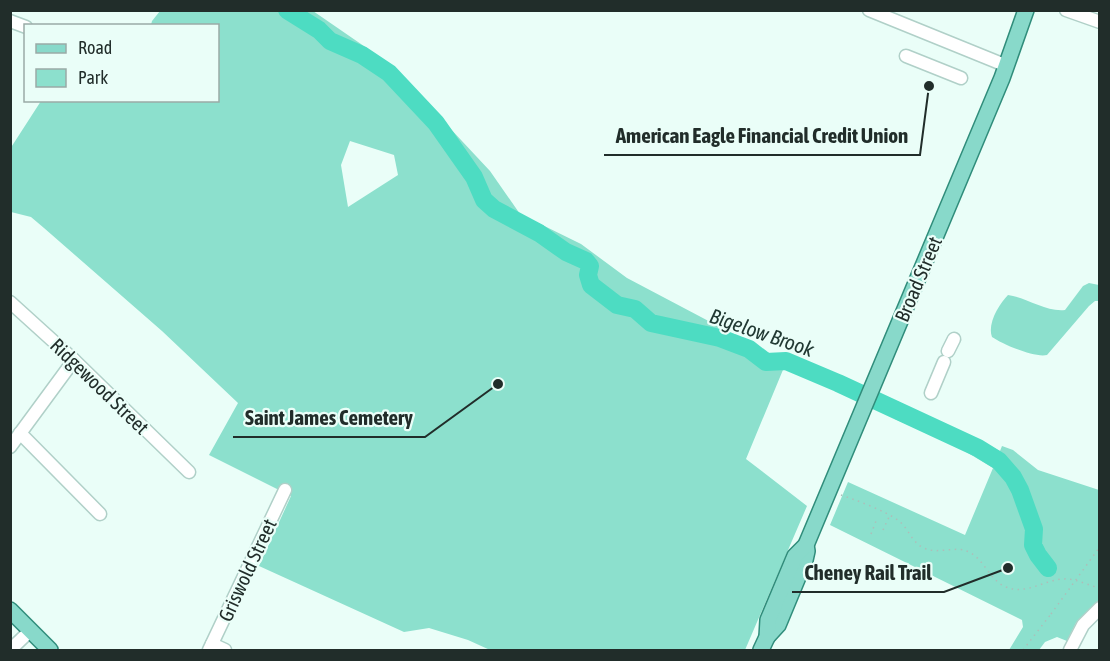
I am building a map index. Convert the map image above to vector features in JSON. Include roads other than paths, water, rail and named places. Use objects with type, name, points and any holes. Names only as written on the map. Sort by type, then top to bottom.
[{"type":"main road","name":"Broad Street","points":[[764,644],[768,620],[797,552],[806,545],[869,397],[1007,66],[1026,10]]},
{"type":"main road","points":[[10,610],[31,630],[47,650]]},
{"type":"street","points":[[869,10],[1007,66]]},
{"type":"street","points":[[1066,10],[1084,14],[1100,22]]},
{"type":"street","points":[[906,56],[961,78]]},
{"type":"street","name":"Ridgewood Street","points":[[10,302],[74,360],[189,472]]},
{"type":"street","points":[[931,393],[954,339]]},
{"type":"street","points":[[10,447],[74,360]]},
{"type":"street","points":[[20,433],[100,514]]},
{"type":"street","name":"Griswold Street","points":[[211,647],[285,490]]},
{"type":"street","points":[[1070,651],[1083,625],[1100,608]]},
{"type":"street","points":[[11,650],[31,630]]},
{"type":"street","points":[[211,647],[225,651]]},
{"type":"waterway","name":"Bigelow Brook","points":[[287,10],[319,30],[330,41],[362,55],[389,73],[436,123],[474,177],[484,200],[494,209],[539,233],[566,252],[586,261],[590,266],[588,275],[591,285],[617,305],[635,309],[651,323],[720,338],[749,349],[766,362],[786,361],[978,448],[999,461],[1013,477],[1020,490],[1034,529],[1033,545],[1048,568]]},
{"type":"place","name":"American Eagle Financial Credit Union","points":[[929,86]]},
{"type":"place","name":"Saint James Cemetery","points":[[498,384]]},
{"type":"place","name":"Cheney Rail Trail","points":[[1008,568]]}]
